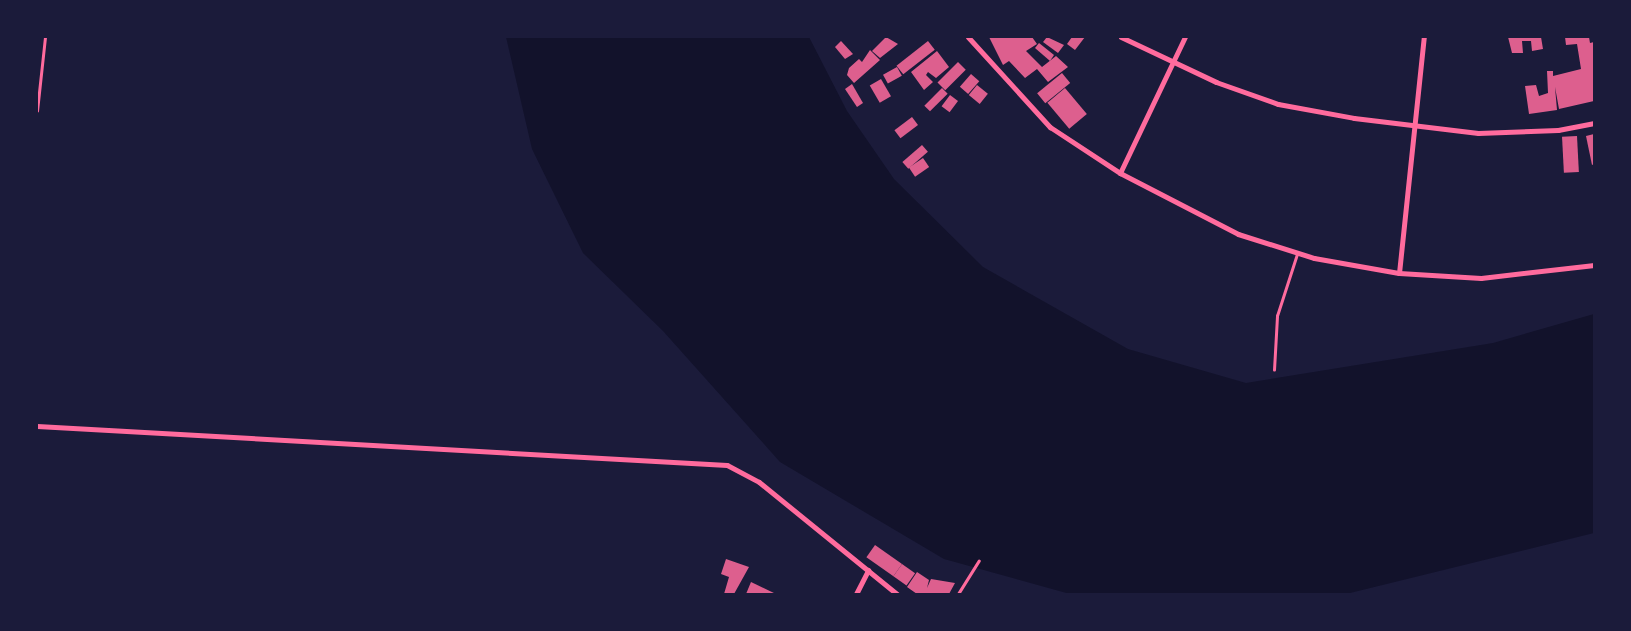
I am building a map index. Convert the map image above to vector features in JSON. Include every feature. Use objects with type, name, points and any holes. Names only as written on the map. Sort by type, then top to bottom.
[{"type":"street","points":[[968,37],[1050,127],[1120,173],[1238,234],[1297,253],[1399,273],[1481,278],[1594,265]]},
{"type":"street","points":[[1121,37],[1172,64],[1278,104],[1413,128],[1518,131],[1594,123]]},
{"type":"street","points":[[1120,173],[1185,37]]},
{"type":"street","points":[[1399,273],[1424,37]]},
{"type":"street","points":[[37,426],[727,466],[759,482],[897,594]]},
{"type":"street","points":[[856,594],[868,570]]},
{"type":"lane","points":[[1274,370],[1277,316],[1297,253]]},
{"type":"path","points":[[37,111],[45,37]]},
{"type":"path","points":[[958,594],[979,561]]},
{"type":"shaded area","points":[[506,37],[809,37],[847,111],[894,179],[983,267],[1128,349],[1246,383],[1493,343],[1594,314],[1594,533],[1346,594],[1070,594],[944,559],[780,462],[663,331],[583,253],[532,149]]},
{"type":"building","points":[[886,37],[898,44],[880,58],[872,51]]},
{"type":"building","points":[[989,37],[1032,37],[1037,44],[1026,51],[1042,67],[1056,56],[1068,67],[1048,82],[1037,69],[1025,78],[1009,61],[1003,65]]},
{"type":"building","points":[[1047,37],[1064,45],[1058,53],[1043,42]]},
{"type":"building","points":[[1072,37],[1085,37],[1075,50],[1067,44]]},
{"type":"building","points":[[1508,37],[1541,37],[1543,49],[1532,51],[1531,41],[1522,41],[1523,53],[1512,53]]},
{"type":"building","points":[[1565,37],[1589,37],[1590,43],[1594,42],[1594,101],[1559,109],[1555,87],[1557,110],[1529,114],[1525,86],[1536,85],[1539,96],[1548,93],[1547,71],[1553,71],[1553,76],[1581,69],[1577,44],[1566,45]]},
{"type":"building","points":[[841,41],[853,54],[845,59],[835,47]]},
{"type":"building","points":[[928,41],[935,50],[903,74],[896,66]]},
{"type":"building","points":[[1039,43],[1054,55],[1050,61],[1035,48]]},
{"type":"building","points":[[870,50],[880,60],[854,83],[847,75],[849,68],[859,59],[862,62]]},
{"type":"building","points":[[937,51],[949,67],[936,78],[928,72],[926,75],[933,82],[924,90],[911,72]]},
{"type":"building","points":[[958,62],[966,70],[945,90],[937,83]]},
{"type":"building","points":[[897,67],[902,76],[888,84],[883,75]]},
{"type":"building","points":[[1062,73],[1070,83],[1045,103],[1037,93]]},
{"type":"building","points":[[971,74],[979,81],[968,94],[960,87]]},
{"type":"building","points":[[881,79],[891,96],[880,103],[870,86]]},
{"type":"building","points":[[852,84],[863,103],[857,107],[845,89]]},
{"type":"building","points":[[977,85],[988,94],[980,104],[969,95]]},
{"type":"building","points":[[942,88],[948,94],[930,111],[924,106]]},
{"type":"building","points":[[1065,88],[1087,114],[1069,129],[1047,103]]},
{"type":"building","points":[[950,95],[958,101],[950,112],[942,106]]},
{"type":"building","points":[[912,117],[918,125],[900,138],[894,130]]},
{"type":"building","points":[[1594,134],[1594,164],[1592,165],[1586,136]]},
{"type":"building","points":[[1577,136],[1579,172],[1564,173],[1562,137]]},
{"type":"building","points":[[922,145],[928,152],[908,169],[902,162]]},
{"type":"building","points":[[923,158],[929,167],[915,177],[909,168]]},
{"type":"building","points":[[875,545],[902,564],[893,576],[866,557]]},
{"type":"building","points":[[726,559],[749,567],[734,594],[724,594],[729,577],[721,574]]},
{"type":"building","points":[[902,564],[915,573],[907,585],[893,576]]},
{"type":"building","points":[[917,572],[929,580],[927,588],[931,579],[955,583],[949,594],[917,594],[907,587]]},
{"type":"building","points":[[751,582],[776,594],[746,594]]}]
